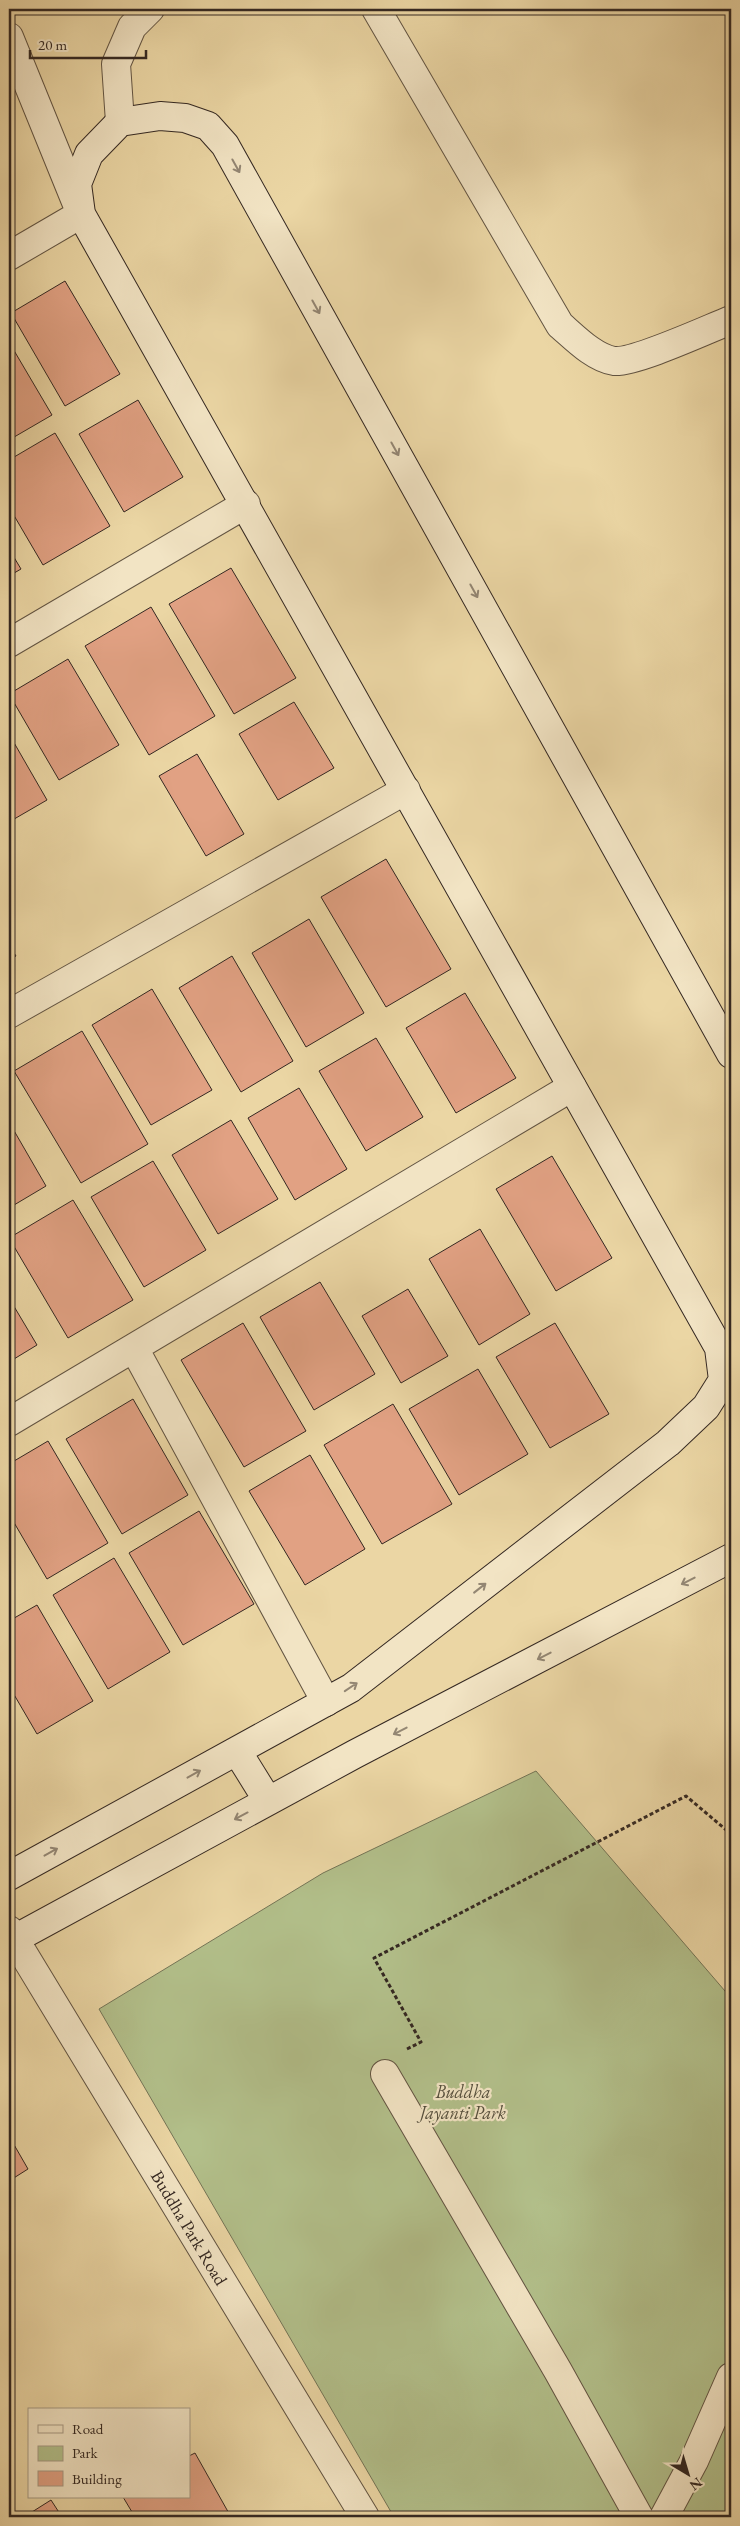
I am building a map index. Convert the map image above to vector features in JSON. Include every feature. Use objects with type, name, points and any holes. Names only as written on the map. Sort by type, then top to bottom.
[{"type":"street","points":[[120,122],[116,64],[132,27],[150,9]]},
{"type":"street","points":[[376,9],[560,324],[586,348],[614,361],[646,354],[731,320]]},
{"type":"street","points":[[9,38],[81,214],[246,504],[719,1348],[723,1380],[706,1407],[668,1443],[351,1688],[9,1876]]},
{"type":"street","points":[[81,214],[77,184],[89,154],[120,122],[160,116],[185,118],[208,126],[225,145],[731,1054]]},
{"type":"street","points":[[9,256],[81,214]]},
{"type":"street","points":[[9,643],[246,504]]},
{"type":"street","points":[[9,1014],[406,790]]},
{"type":"street","points":[[9,1422],[572,1087]]},
{"type":"street","points":[[134,1348],[326,1702]]},
{"type":"street","points":[[11,1937],[731,1558]]},
{"type":"street","points":[[237,1751],[268,1801]]},
{"type":"street","name":"Buddha Park Road","points":[[11,1937],[365,2517]]},
{"type":"street","points":[[385,2074],[558,2371],[639,2517]]},
{"type":"street","points":[[664,2517],[694,2461],[731,2377]]},
{"type":"path","points":[[385,2074],[380,2064],[421,2042],[374,1958],[686,1796],[731,1834]]},
{"type":"green space","name":"Buddha Jayanti Park","points":[[536,1771],[731,1998],[731,2517],[394,2517],[99,2009],[323,1873]]},
{"type":"building","points":[[65,281],[120,374],[65,406],[11,313]]},
{"type":"building","points":[[9,342],[52,415],[9,440]]},
{"type":"building","points":[[138,400],[183,477],[124,512],[79,434]]},
{"type":"building","points":[[55,433],[110,526],[43,565],[9,507],[9,460]]},
{"type":"building","points":[[9,549],[21,569],[9,576]]},
{"type":"building","points":[[231,568],[296,678],[234,714],[169,604]]},
{"type":"building","points":[[151,607],[215,716],[149,755],[85,646]]},
{"type":"building","points":[[68,659],[119,745],[59,780],[9,694]]},
{"type":"building","points":[[294,702],[334,768],[278,800],[239,734]]},
{"type":"building","points":[[9,734],[47,800],[9,822]]},
{"type":"building","points":[[197,754],[244,834],[206,856],[159,776]]},
{"type":"building","points":[[386,859],[451,969],[386,1007],[321,897]]},
{"type":"building","points":[[309,919],[364,1013],[306,1047],[252,953]]},
{"type":"building","points":[[9,945],[16,956],[9,960]]},
{"type":"building","points":[[232,956],[293,1061],[241,1092],[179,988]]},
{"type":"building","points":[[152,989],[212,1090],[151,1125],[92,1025]]},
{"type":"building","points":[[465,993],[516,1078],[456,1113],[406,1028]]},
{"type":"building","points":[[82,1031],[148,1144],[81,1183],[14,1071]]},
{"type":"building","points":[[376,1038],[423,1117],[366,1151],[319,1071]]},
{"type":"building","points":[[299,1088],[347,1169],[295,1200],[248,1118]]},
{"type":"building","points":[[231,1120],[278,1199],[218,1234],[172,1155]]},
{"type":"building","points":[[9,1122],[46,1186],[9,1208]]},
{"type":"building","points":[[552,1156],[612,1258],[556,1291],[496,1189]]},
{"type":"building","points":[[153,1161],[206,1250],[144,1287],[91,1197]]},
{"type":"building","points":[[73,1200],[133,1300],[68,1338],[9,1238]]},
{"type":"building","points":[[480,1229],[530,1314],[479,1345],[429,1259]]},
{"type":"building","points":[[320,1282],[375,1374],[314,1410],[260,1317]]},
{"type":"building","points":[[408,1289],[448,1356],[401,1383],[362,1316]]},
{"type":"building","points":[[9,1298],[37,1345],[9,1362]]},
{"type":"building","points":[[243,1323],[306,1431],[244,1467],[181,1360]]},
{"type":"building","points":[[555,1323],[609,1414],[550,1448],[496,1357]]},
{"type":"building","points":[[478,1369],[528,1454],[459,1495],[409,1409]]},
{"type":"building","points":[[133,1399],[188,1495],[122,1534],[66,1439]]},
{"type":"building","points":[[393,1404],[452,1504],[382,1544],[324,1445]]},
{"type":"building","points":[[48,1441],[108,1543],[47,1579],[9,1514],[9,1464]]},
{"type":"building","points":[[310,1455],[365,1549],[305,1585],[249,1491]]},
{"type":"building","points":[[199,1511],[254,1604],[183,1645],[129,1553]]},
{"type":"building","points":[[114,1558],[170,1652],[108,1689],[53,1595]]},
{"type":"building","points":[[9,1578],[14,1587],[9,1590]]},
{"type":"building","points":[[37,1605],[93,1701],[37,1734],[9,1686],[9,1621]]},
{"type":"building","points":[[9,2136],[28,2169],[9,2181]]},
{"type":"building","points":[[195,2453],[231,2517],[135,2517],[124,2498],[190,2498],[190,2456]]},
{"type":"building","points":[[51,2500],[62,2517],[24,2517]]}]
